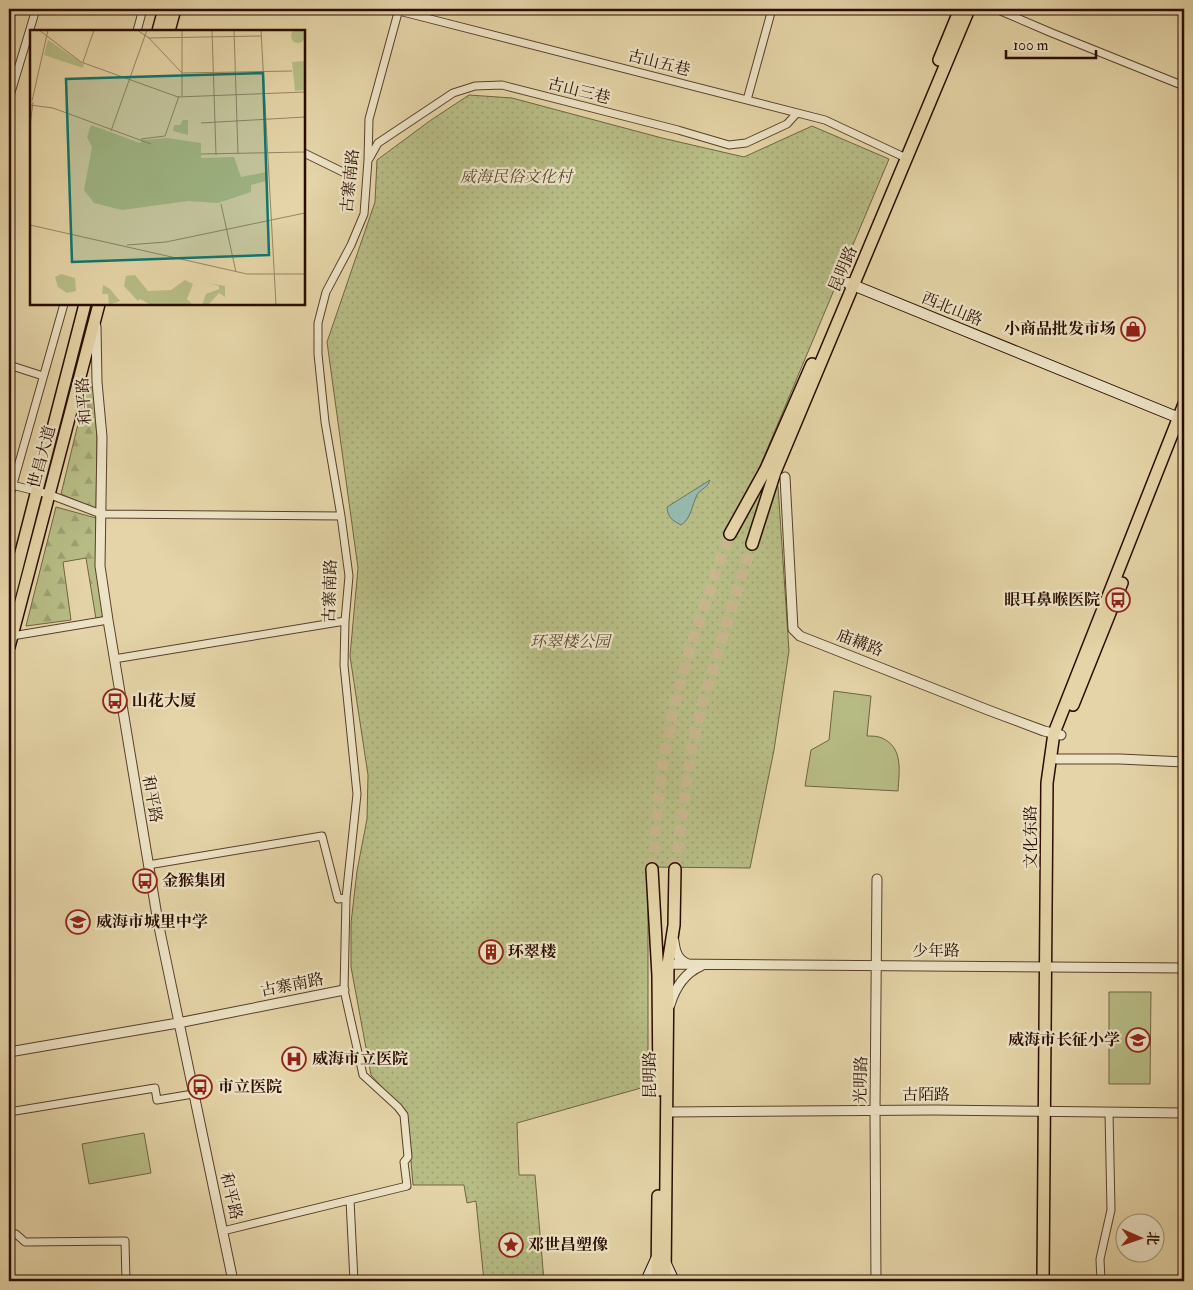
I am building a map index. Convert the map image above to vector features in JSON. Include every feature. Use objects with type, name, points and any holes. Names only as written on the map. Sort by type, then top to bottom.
[{"type":"main road","points":[[158,30],[164,9]]},
{"type":"main road","points":[[170,30],[175,9]]},
{"type":"main road","name":"昆明路","points":[[752,544],[775,472],[903,157],[960,9]]},
{"type":"main road","name":"昆明路","points":[[903,157],[969,9]]},
{"type":"main road","name":"昆明路","points":[[730,534],[766,469],[851,284]]},
{"type":"main road","name":"西北山路","points":[[851,284],[1182,421]]},
{"type":"main road","name":"世昌大道","points":[[10,642],[99,305]]},
{"type":"main road","name":"世昌大道","points":[[9,599],[84,308]]},
{"type":"main road","name":"文化东路","points":[[1043,1281],[1049,967],[1047,783],[1058,734],[1182,421],[1184,404]]},
{"type":"main road","points":[[1049,967],[1053,783],[1057,760],[1058,734]]},
{"type":"main road","name":"昆明路","points":[[652,869],[658,976],[662,1259],[665,1281]]},
{"type":"main road","name":"昆明路","points":[[657,1281],[662,1259],[667,1112],[668,964],[674,925],[675,869]]},
{"type":"main road","points":[[655,922],[664,918],[674,925]]},
{"type":"main road","points":[[1047,1111],[1050,1281]]},
{"type":"main road","points":[[646,1281],[662,1259],[674,1281]]},
{"type":"street","points":[[9,99],[36,9]]},
{"type":"street","points":[[137,30],[143,9]]},
{"type":"street","points":[[747,100],[772,9]]},
{"type":"street","points":[[996,9],[1184,86]]},
{"type":"street","name":"古山五巷","points":[[399,10],[825,120],[903,157]]},
{"type":"street","name":"古寨南路","points":[[9,1052],[178,1023],[344,990],[346,898],[357,794],[344,665],[349,576],[325,422],[318,354],[318,323],[326,292],[352,245],[364,214],[369,119],[399,10]]},
{"type":"street","name":"古山三巷","points":[[368,160],[378,143],[453,93],[475,86],[502,85],[729,145],[746,143],[787,124],[797,113]]},
{"type":"street","points":[[305,153],[349,175]]},
{"type":"street","points":[[9,498],[64,305]]},
{"type":"street","points":[[84,308],[96,316]]},
{"type":"street","name":"和平路","points":[[96,316],[97,382],[102,436],[100,566],[148,865],[178,1023],[233,1281]]},
{"type":"street","points":[[9,365],[43,376]]},
{"type":"street","name":"庙耩路","points":[[785,477],[793,629],[800,636],[988,710],[1058,734]]},
{"type":"street","points":[[12,485],[48,494],[101,514],[341,516]]},
{"type":"street","points":[[10,642],[108,620]]},
{"type":"street","points":[[114,659],[345,621]]},
{"type":"street","points":[[1057,760],[1120,759],[1184,762]]},
{"type":"street","points":[[148,865],[322,836],[338,898],[346,898]]},
{"type":"street","name":"光明路","points":[[876,1281],[877,879]]},
{"type":"street","points":[[674,925],[676,954],[681,961],[688,964]]},
{"type":"street","points":[[658,976],[661,967],[668,964]]},
{"type":"street","name":"少年路","points":[[668,964],[1184,968]]},
{"type":"street","points":[[667,1014],[672,998],[687,973],[706,964]]},
{"type":"street","points":[[223,1231],[408,1186],[404,1162],[408,1156],[404,1115],[364,1075],[344,990]]},
{"type":"street","points":[[9,1112],[155,1088],[157,1100],[193,1094]]},
{"type":"street","name":"古陌路","points":[[667,1112],[875,1110],[1184,1113]]},
{"type":"street","points":[[1101,1281],[1100,1260],[1111,1210],[1109,1112]]},
{"type":"street","points":[[350,1200],[354,1281]]},
{"type":"street","points":[[9,1234],[16,1234],[25,1242],[124,1241],[126,1281]]},
{"type":"green space","name":"环翠楼公园","points":[[469,95],[512,98],[662,138],[744,157],[812,126],[889,159],[758,471],[778,486],[789,651],[774,750],[750,868],[648,867],[648,1086],[517,1123],[519,1175],[535,1175],[544,1281],[484,1281],[476,1201],[467,1203],[464,1185],[413,1185],[407,1115],[371,1075],[351,967],[351,923],[357,871],[367,819],[368,775],[350,656],[358,568],[327,342],[375,202],[377,160],[431,120]]},
{"type":"green space","points":[[87,387],[93,387],[97,437],[96,509],[61,494]]},
{"type":"green space","points":[[56,507],[96,518],[96,556],[104,617],[96,619],[86,558],[63,562],[71,620],[26,626]]},
{"type":"green space","points":[[834,691],[871,696],[867,736],[882,738],[894,748],[899,761],[898,791],[805,786],[811,750],[829,740]]},
{"type":"green space","points":[[1109,992],[1151,992],[1150,1084],[1109,1084]]},
{"type":"green space","points":[[144,1133],[151,1173],[89,1184],[82,1144]]},
{"type":"water","points":[[710,480],[697,495],[689,516],[684,522],[681,525],[675,522],[668,514],[667,507]]},
{"type":"tunnel","points":[[652,869],[662,770],[673,711],[695,634],[730,534]]},
{"type":"tunnel","points":[[675,869],[692,745],[704,697],[752,544]]},
{"type":"place","name":"小商品批发市场","points":[[1133,329]]},
{"type":"place","name":"眼耳鼻喉医院","points":[[1118,600]]},
{"type":"place","name":"山花大厦","points":[[115,701]]},
{"type":"place","name":"金猴集团","points":[[145,881]]},
{"type":"place","name":"威海市城里中学","points":[[78,922]]},
{"type":"place","name":"环翠楼","points":[[491,952]]},
{"type":"place","name":"威海市长征小学","points":[[1138,1040]]},
{"type":"place","name":"威海市立医院","points":[[294,1059]]},
{"type":"place","name":"市立医院","points":[[200,1087]]},
{"type":"place","name":"邓世昌塑像","points":[[511,1245]]},
{"type":"park label","name":"威海民俗文化村","points":[[516,177]]}]
